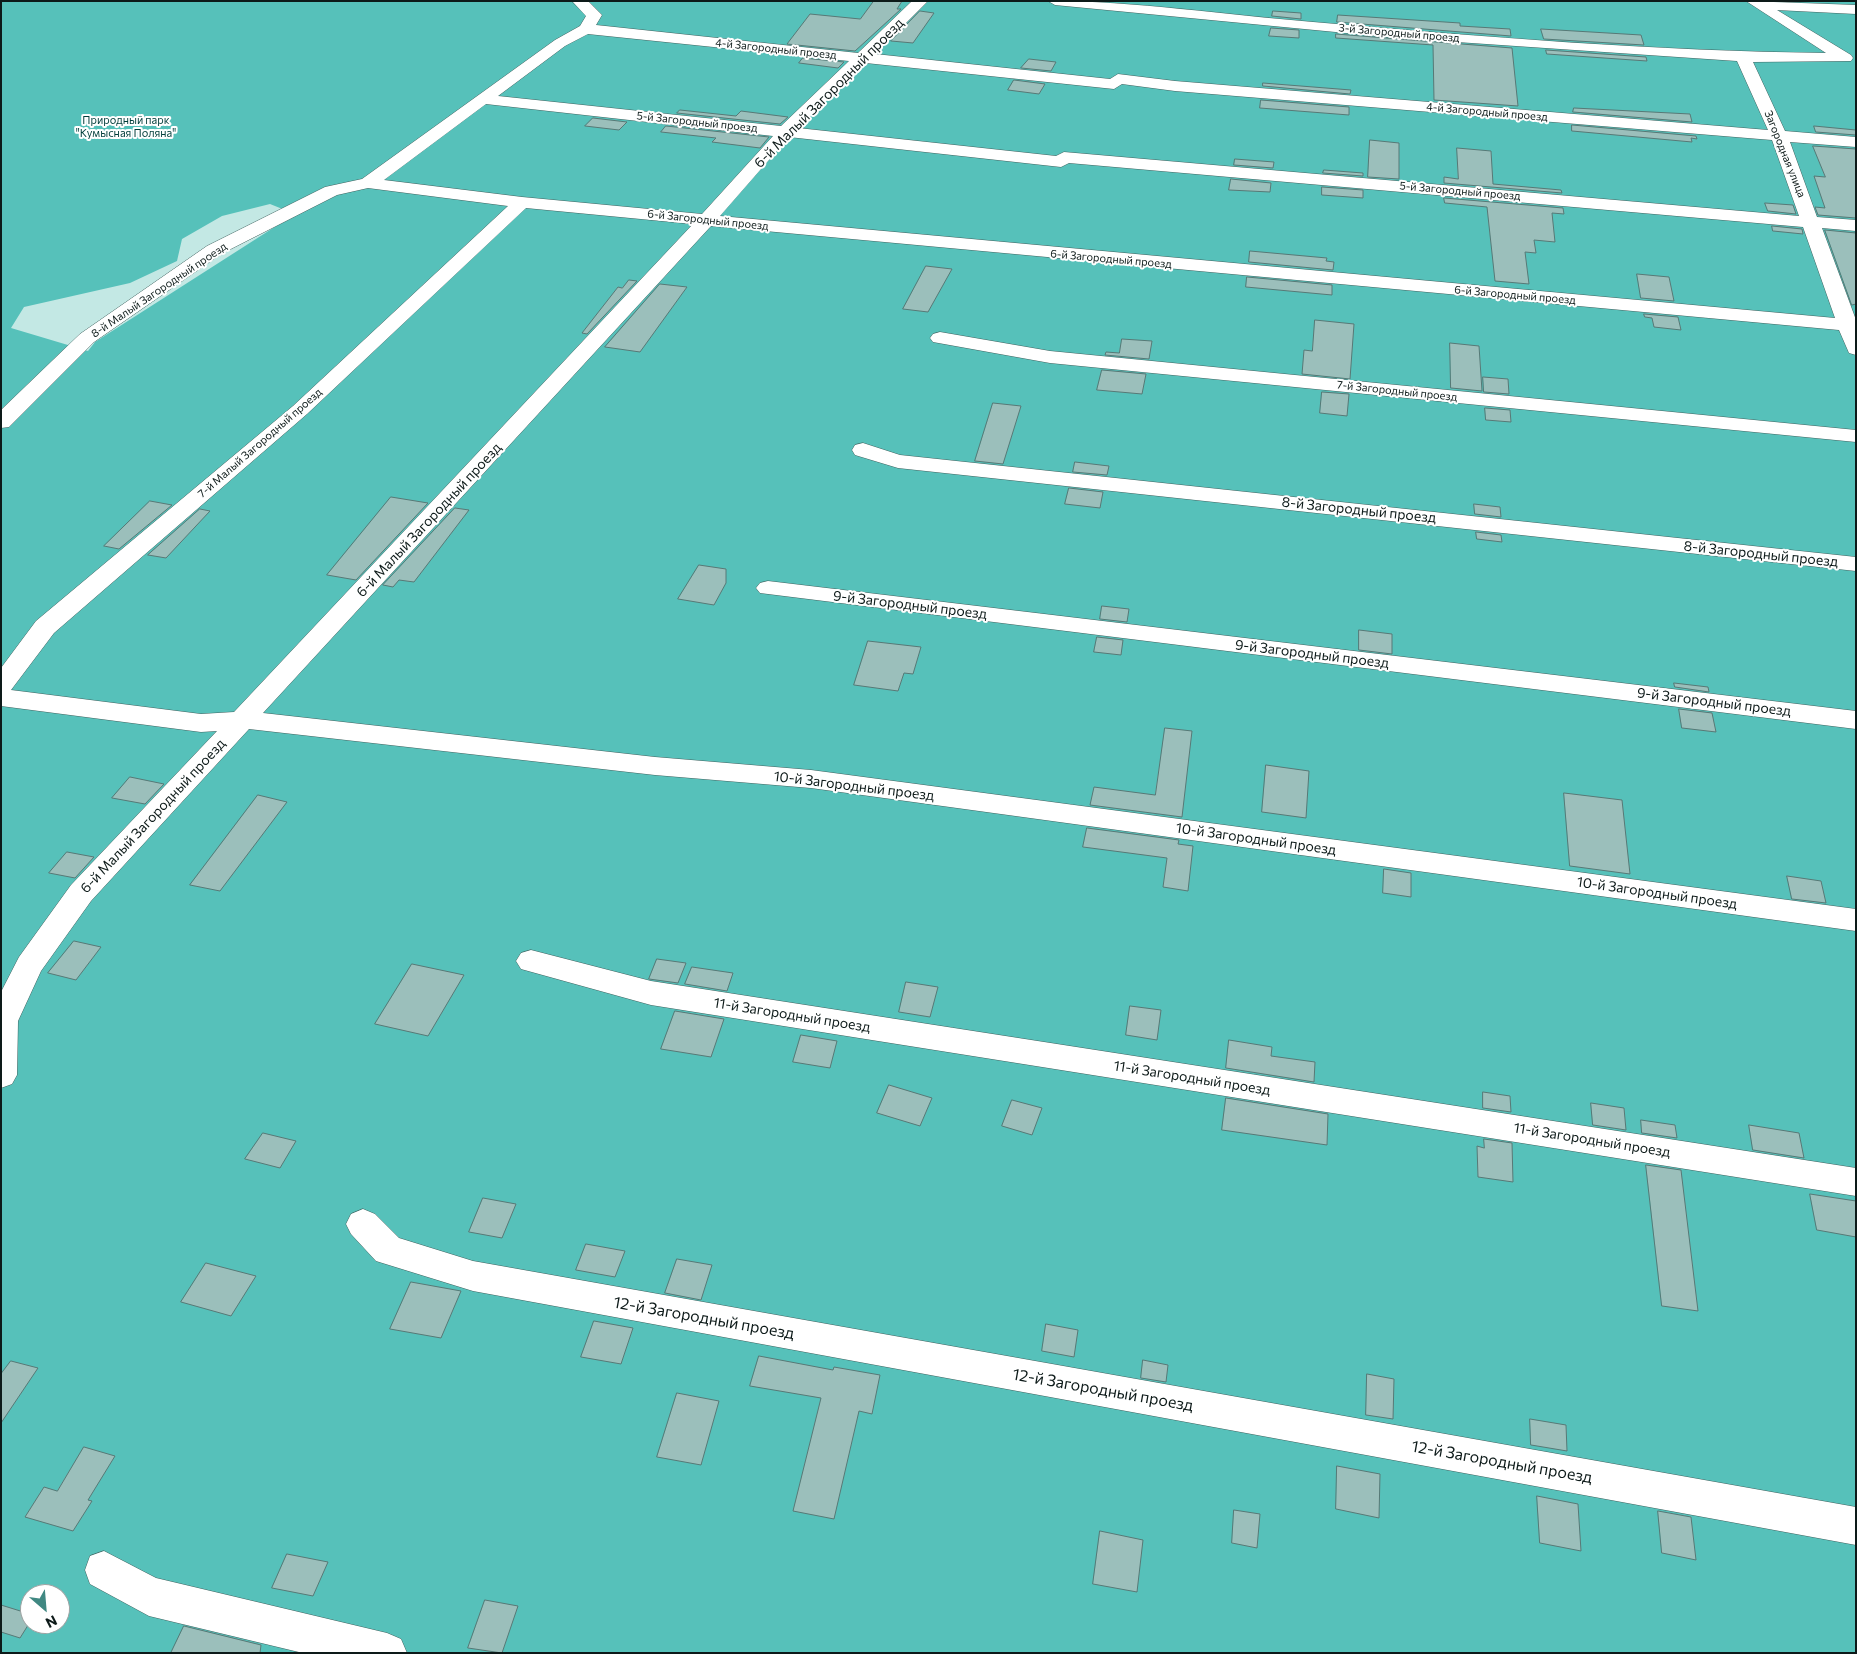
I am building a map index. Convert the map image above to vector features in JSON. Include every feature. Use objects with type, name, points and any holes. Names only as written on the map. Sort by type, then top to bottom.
[{"type":"street","points":[[368,183],[527,69],[560,43],[586,29],[594,15],[579,1]]},
{"type":"street","name":"6-й Малый Загородный проезд","points":[[1,1075],[4,1021],[29,966],[81,893],[244,720],[707,220],[786,132],[921,1]]},
{"type":"street","name":"3-й Загородный проезд","points":[[1055,1],[1246,21],[1625,50],[1743,57]]},
{"type":"street","points":[[1755,2],[1850,61]]},
{"type":"street","points":[[1755,2],[1856,10]]},
{"type":"street","name":"4-й Загородный проезд","points":[[586,29],[864,58],[1116,81],[1856,142]]},
{"type":"street","points":[[1743,57],[1850,61]]},
{"type":"street","name":"Загородная улица","points":[[1743,57],[1779,136],[1851,325],[1856,349]]},
{"type":"street","name":"5-й Загородный проезд","points":[[483,99],[1062,160],[1856,226]]},
{"type":"street","name":"6-й Загородный проезд","points":[[368,183],[522,202],[1001,249],[1851,325]]},
{"type":"street","name":"8-й Малый Загородный проезд","points":[[1,422],[87,338],[214,250],[331,190],[368,183]]},
{"type":"street","name":"7-й Малый Загородный проезд","points":[[1,686],[45,628],[300,410],[522,202]]},
{"type":"street","name":"7-й Загородный проезд","points":[[940,338],[1050,358],[1856,436]]},
{"type":"street","name":"8-й Загородный проезд","points":[[863,450],[898,461],[1856,564]]},
{"type":"street","name":"9-й Загородный проезд","points":[[768,588],[1856,720]]},
{"type":"street","name":"10-й Загородный проезд","points":[[1,697],[201,723],[244,720],[655,766],[812,779],[1856,920]]},
{"type":"street","name":"11-й Загородный проезд","points":[[531,961],[651,993],[1856,1182]]},
{"type":"street","name":"12-й Загородный проезд","points":[[363,1224],[388,1250],[473,1276],[1856,1526]]},
{"type":"street","points":[[104,1570],[149,1596],[387,1653]]},
{"type":"green space","name":"Природный парк \"Кумысная Поляна\"","points":[[1,1],[1856,1],[1856,1653],[1,1653]],"holes":[[[270,204],[295,214],[95,342],[88,351],[11,328],[24,307],[130,283],[177,261],[182,239],[222,216]]]},
{"type":"building","points":[[874,1],[902,1],[897,9],[901,9],[855,51],[787,44],[810,14],[860,19]]},
{"type":"building","points":[[920,11],[934,13],[913,43],[891,41]]},
{"type":"building","points":[[1273,11],[1301,13],[1301,19],[1272,16]]},
{"type":"building","points":[[1338,15],[1460,23],[1460,26],[1510,29],[1511,36],[1337,22]]},
{"type":"building","points":[[1271,28],[1299,30],[1299,38],[1269,36]]},
{"type":"building","points":[[1541,29],[1641,35],[1644,45],[1544,39]]},
{"type":"building","points":[[1336,34],[1512,48],[1518,106],[1434,100],[1433,45],[1336,38]]},
{"type":"building","points":[[1546,50],[1646,57],[1647,61],[1547,54]]},
{"type":"building","points":[[803,58],[844,62],[838,68],[799,63]]},
{"type":"building","points":[[1029,59],[1056,62],[1051,71],[1021,68]]},
{"type":"building","points":[[1014,80],[1045,84],[1039,94],[1008,90]]},
{"type":"building","points":[[1263,83],[1351,90],[1350,94],[1263,86]]},
{"type":"building","points":[[1261,100],[1349,107],[1349,115],[1260,108]]},
{"type":"building","points":[[1574,108],[1690,114],[1692,122],[1573,112]]},
{"type":"building","points":[[680,110],[736,116],[741,111],[788,117],[780,124],[677,113]]},
{"type":"building","points":[[593,118],[627,122],[619,130],[585,126]]},
{"type":"building","points":[[1572,125],[1696,136],[1697,139],[1691,138],[1692,142],[1572,131]]},
{"type":"building","points":[[666,126],[769,137],[760,148],[712,142],[716,138],[661,132]]},
{"type":"building","points":[[1814,126],[1856,130],[1856,135],[1816,132]]},
{"type":"building","points":[[1370,140],[1399,143],[1399,179],[1368,177]]},
{"type":"building","points":[[1813,146],[1856,149],[1856,218],[1818,215],[1815,207],[1825,208],[1814,176],[1825,177]]},
{"type":"building","points":[[1457,148],[1491,151],[1493,184],[1561,190],[1562,193],[1444,183],[1444,177],[1458,179]]},
{"type":"building","points":[[1235,159],[1274,162],[1273,168],[1234,165]]},
{"type":"building","points":[[1324,170],[1363,173],[1363,176],[1323,173]]},
{"type":"building","points":[[1231,179],[1271,183],[1270,192],[1229,190]]},
{"type":"building","points":[[1322,187],[1363,190],[1363,198],[1322,195]]},
{"type":"building","points":[[1444,198],[1563,208],[1564,214],[1552,213],[1555,242],[1534,240],[1536,253],[1525,252],[1529,284],[1495,281],[1487,207],[1445,203]]},
{"type":"building","points":[[1765,203],[1793,205],[1796,214],[1768,211]]},
{"type":"building","points":[[1772,226],[1802,229],[1803,234],[1773,231]]},
{"type":"building","points":[[1825,230],[1856,233],[1856,304],[1852,305]]},
{"type":"building","points":[[1250,251],[1327,258],[1326,261],[1334,262],[1333,270],[1249,262]]},
{"type":"building","points":[[926,266],[952,269],[928,312],[903,309]]},
{"type":"building","points":[[1637,274],[1669,277],[1674,301],[1641,298]]},
{"type":"building","points":[[1247,277],[1332,285],[1332,295],[1246,287]]},
{"type":"building","points":[[629,280],[637,281],[587,334],[582,333],[618,287],[622,288]]},
{"type":"building","points":[[660,284],[687,287],[640,352],[605,347]]},
{"type":"building","points":[[1644,314],[1678,317],[1681,330],[1654,327],[1652,318],[1645,317]]},
{"type":"building","points":[[1315,320],[1354,324],[1350,379],[1302,374],[1304,350],[1312,351]]},
{"type":"building","points":[[1122,339],[1152,341],[1149,359],[1105,355],[1106,352],[1119,353]]},
{"type":"building","points":[[1450,343],[1479,346],[1482,391],[1451,388]]},
{"type":"building","points":[[1102,370],[1146,374],[1142,394],[1097,390]]},
{"type":"building","points":[[1483,377],[1508,379],[1509,394],[1484,392]]},
{"type":"building","points":[[1322,392],[1349,394],[1347,416],[1320,413]]},
{"type":"building","points":[[993,403],[1021,406],[1003,464],[975,461]]},
{"type":"building","points":[[1485,408],[1510,410],[1511,422],[1486,420]]},
{"type":"building","points":[[1075,462],[1109,466],[1107,475],[1073,472]]},
{"type":"building","points":[[1069,488],[1103,492],[1100,508],[1065,504]]},
{"type":"building","points":[[391,497],[428,503],[356,580],[327,575]]},
{"type":"building","points":[[150,501],[172,505],[119,549],[104,546]]},
{"type":"building","points":[[1474,504],[1500,507],[1501,517],[1475,514]]},
{"type":"building","points":[[455,508],[469,510],[414,582],[399,580],[393,587],[383,585]]},
{"type":"building","points":[[200,509],[210,511],[166,558],[148,555]]},
{"type":"building","points":[[1476,532],[1501,535],[1502,542],[1477,539]]},
{"type":"building","points":[[699,565],[726,569],[726,583],[714,605],[678,599]]},
{"type":"building","points":[[1102,606],[1129,609],[1127,622],[1100,619]]},
{"type":"building","points":[[1359,630],[1392,634],[1392,654],[1359,650]]},
{"type":"building","points":[[1097,637],[1123,640],[1121,655],[1094,652]]},
{"type":"building","points":[[868,641],[921,647],[913,674],[904,673],[898,691],[854,685]]},
{"type":"building","points":[[1674,683],[1708,687],[1709,692],[1675,687]]},
{"type":"building","points":[[1679,709],[1712,713],[1716,732],[1682,728]]},
{"type":"building","points":[[1165,728],[1192,731],[1182,817],[1090,805],[1094,787],[1155,795]]},
{"type":"building","points":[[1266,765],[1309,771],[1306,818],[1262,812]]},
{"type":"building","points":[[130,777],[164,784],[145,804],[112,798]]},
{"type":"building","points":[[1564,793],[1622,800],[1630,874],[1570,866]]},
{"type":"building","points":[[258,795],[287,802],[220,891],[190,885]]},
{"type":"building","points":[[1087,828],[1179,840],[1178,844],[1193,846],[1188,891],[1163,887],[1167,858],[1083,847]]},
{"type":"building","points":[[67,852],[94,857],[75,878],[49,873]]},
{"type":"building","points":[[1384,869],[1411,873],[1411,897],[1383,893]]},
{"type":"building","points":[[1787,876],[1821,881],[1826,903],[1792,899]]},
{"type":"building","points":[[74,941],[101,947],[76,980],[48,973]]},
{"type":"building","points":[[657,959],[686,963],[678,983],[649,979]]},
{"type":"building","points":[[412,964],[464,975],[428,1036],[375,1024]]},
{"type":"building","points":[[692,967],[733,973],[727,991],[685,984]]},
{"type":"building","points":[[906,982],[938,987],[930,1017],[899,1012]]},
{"type":"building","points":[[1130,1006],[1161,1010],[1157,1040],[1126,1035]]},
{"type":"building","points":[[675,1011],[724,1019],[711,1057],[661,1049]]},
{"type":"building","points":[[801,1035],[837,1041],[830,1068],[793,1062]]},
{"type":"building","points":[[1229,1040],[1272,1047],[1271,1056],[1315,1062],[1314,1082],[1226,1068]]},
{"type":"building","points":[[889,1085],[932,1098],[920,1126],[877,1113]]},
{"type":"building","points":[[1483,1092],[1510,1096],[1511,1112],[1483,1108]]},
{"type":"building","points":[[1226,1098],[1328,1114],[1327,1145],[1222,1130]]},
{"type":"building","points":[[1012,1100],[1042,1108],[1032,1135],[1002,1126]]},
{"type":"building","points":[[1591,1103],[1624,1108],[1626,1130],[1593,1125]]},
{"type":"building","points":[[1641,1120],[1675,1125],[1677,1138],[1642,1133]]},
{"type":"building","points":[[1749,1125],[1799,1133],[1804,1158],[1753,1150]]},
{"type":"building","points":[[263,1133],[296,1141],[280,1168],[245,1159]]},
{"type":"building","points":[[1484,1139],[1512,1143],[1513,1182],[1478,1177],[1477,1146],[1484,1148]]},
{"type":"building","points":[[1646,1165],[1681,1170],[1698,1311],[1662,1306]]},
{"type":"building","points":[[1810,1194],[1856,1201],[1856,1237],[1817,1230]]},
{"type":"building","points":[[483,1198],[516,1204],[502,1238],[469,1232]]},
{"type":"building","points":[[586,1244],[625,1251],[615,1277],[576,1270]]},
{"type":"building","points":[[677,1259],[712,1265],[701,1300],[665,1293]]},
{"type":"building","points":[[206,1263],[256,1276],[231,1316],[181,1302]]},
{"type":"building","points":[[411,1282],[461,1291],[441,1338],[390,1329]]},
{"type":"building","points":[[594,1321],[633,1328],[621,1364],[581,1357]]},
{"type":"building","points":[[1046,1324],[1078,1330],[1074,1357],[1042,1351]]},
{"type":"building","points":[[759,1356],[833,1370],[834,1367],[880,1375],[872,1414],[859,1411],[834,1519],[793,1511],[821,1398],[750,1386]]},
{"type":"building","points":[[1143,1360],[1168,1365],[1166,1382],[1141,1378]]},
{"type":"building","points":[[11,1361],[38,1368],[1,1423],[1,1374]]},
{"type":"building","points":[[1367,1374],[1394,1379],[1393,1419],[1366,1415]]},
{"type":"building","points":[[677,1393],[719,1401],[701,1465],[657,1457]]},
{"type":"building","points":[[1530,1419],[1566,1425],[1567,1451],[1531,1445]]},
{"type":"building","points":[[84,1447],[115,1456],[88,1500],[92,1501],[73,1531],[25,1517],[44,1487],[57,1491]]},
{"type":"building","points":[[1337,1466],[1380,1474],[1379,1518],[1336,1509]]},
{"type":"building","points":[[1537,1496],[1578,1504],[1581,1551],[1540,1543]]},
{"type":"building","points":[[1234,1510],[1260,1514],[1257,1548],[1232,1543]]},
{"type":"building","points":[[1658,1511],[1691,1517],[1696,1560],[1662,1553]]},
{"type":"building","points":[[1100,1531],[1143,1540],[1137,1592],[1093,1584]]},
{"type":"building","points":[[287,1554],[328,1562],[313,1596],[272,1588]]},
{"type":"building","points":[[485,1600],[518,1606],[502,1653],[468,1648]]},
{"type":"building","points":[[1,1605],[20,1611],[20,1634],[22,1634],[20,1638],[1,1632]]},
{"type":"building","points":[[184,1626],[261,1645],[260,1653],[171,1653]]}]
